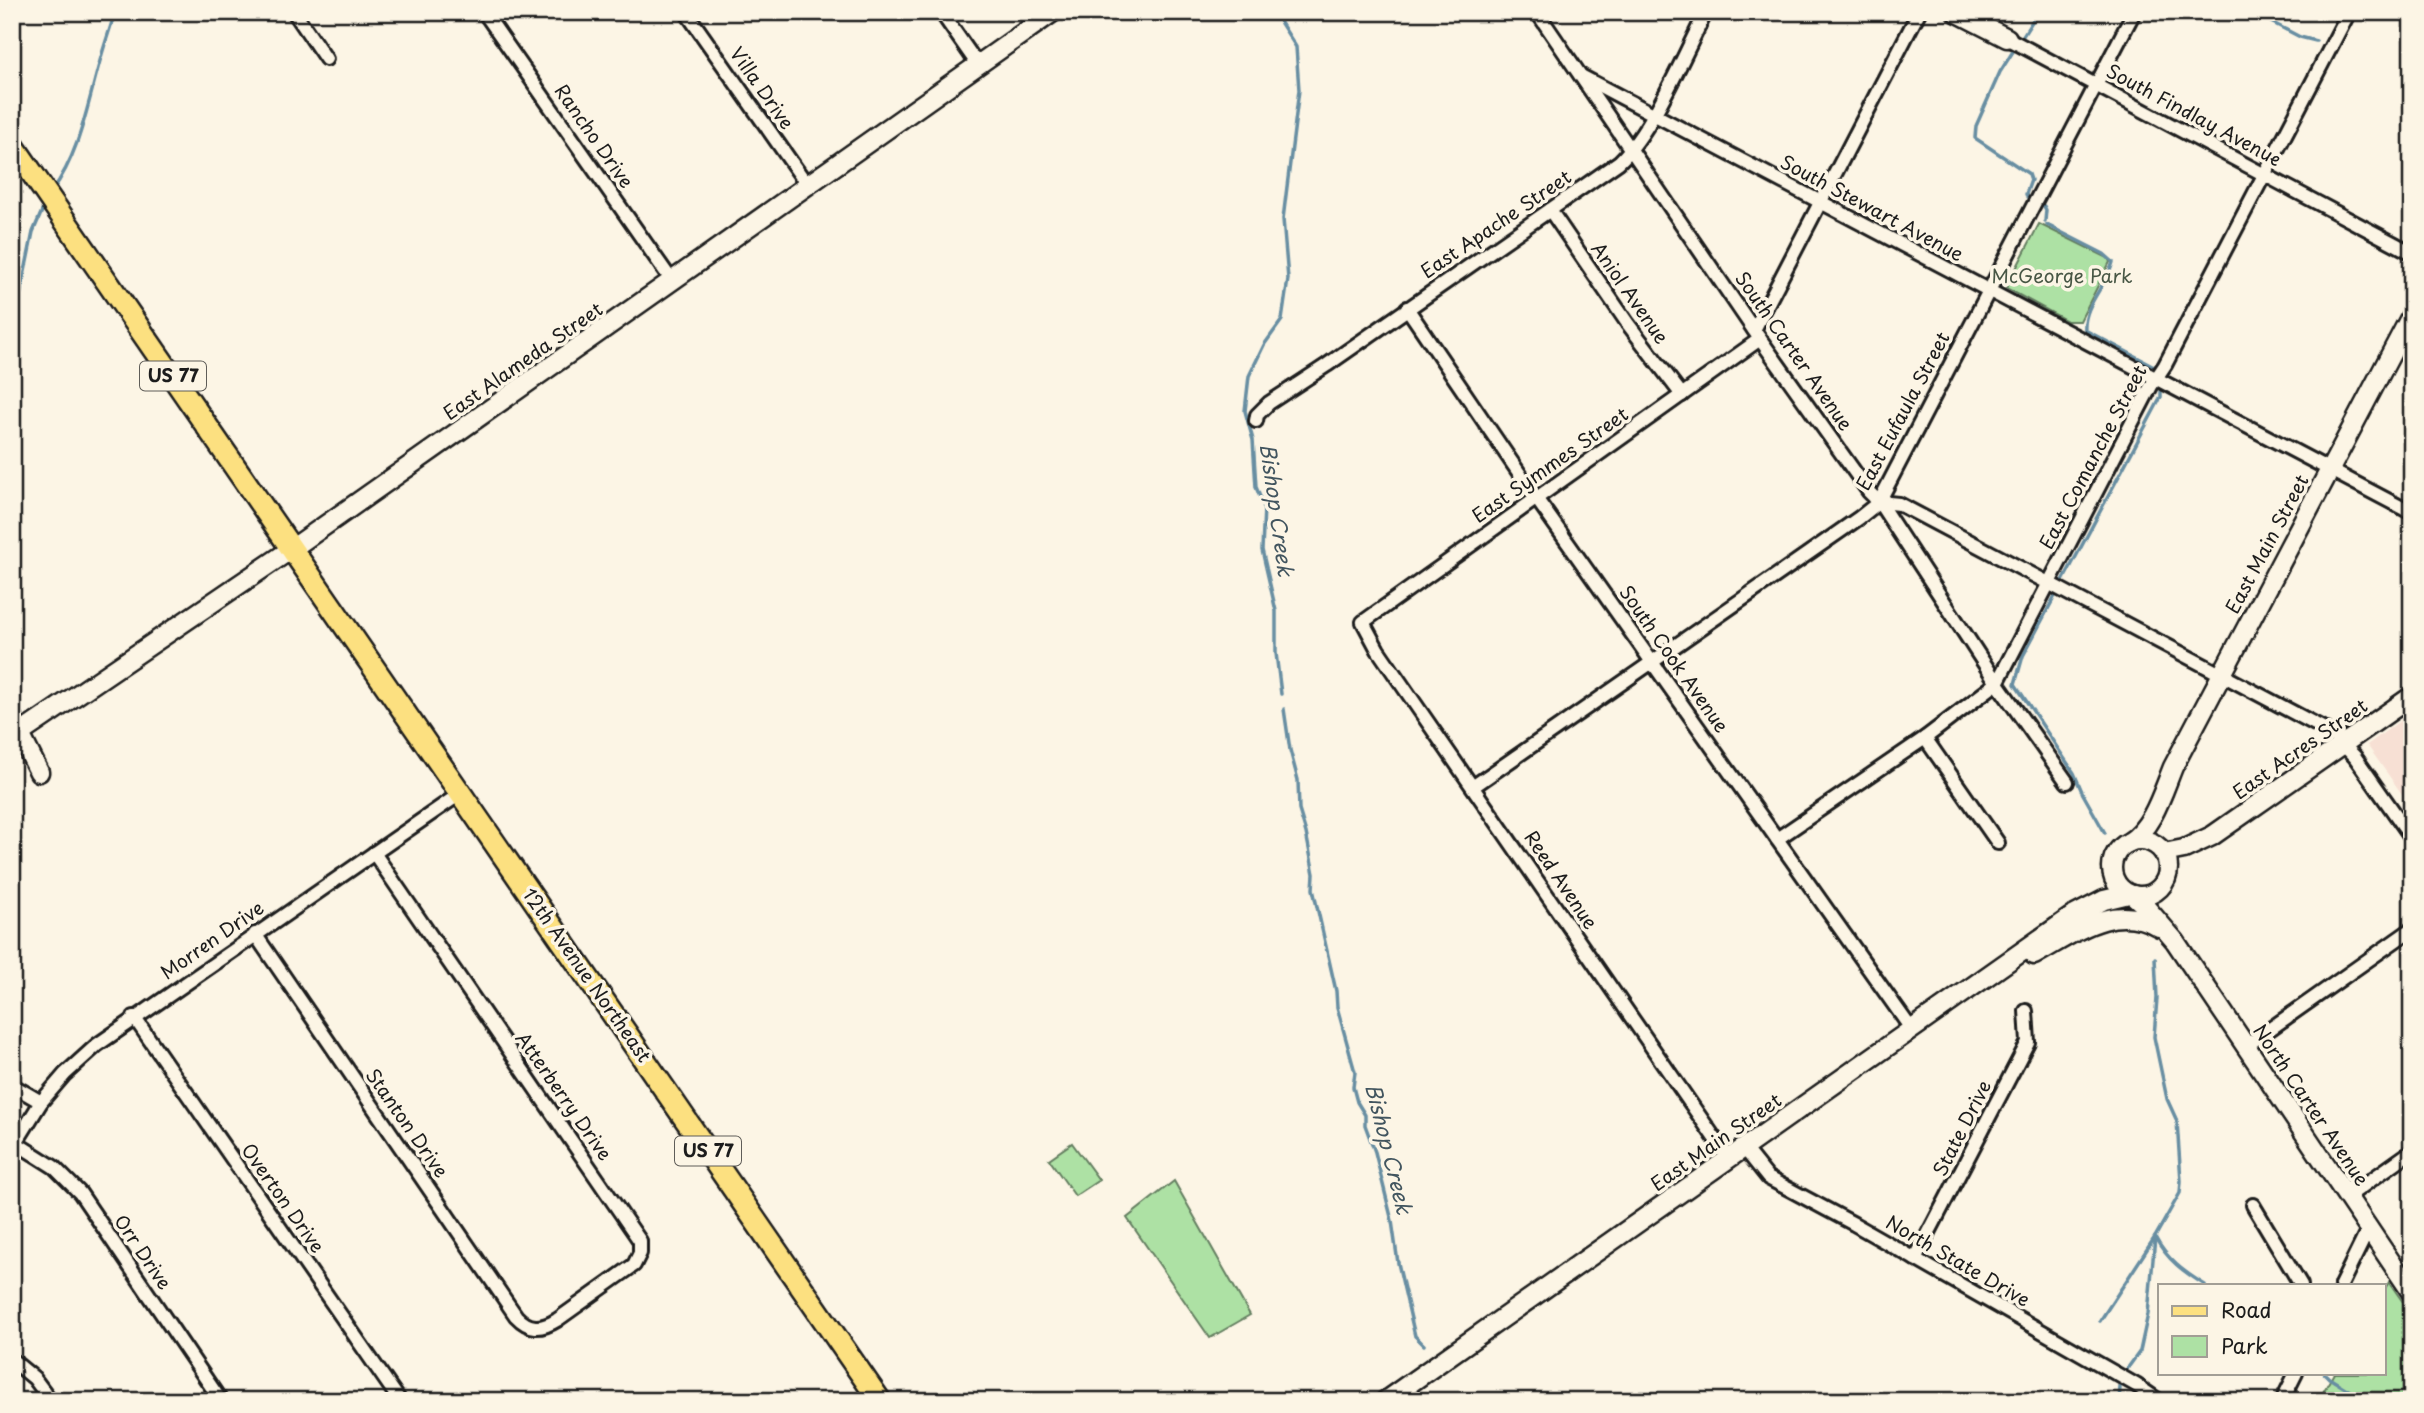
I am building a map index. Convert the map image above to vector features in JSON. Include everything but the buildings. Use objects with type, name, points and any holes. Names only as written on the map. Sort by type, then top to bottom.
[{"type":"main road","name":"US 77","points":[[12,144],[293,548]]},
{"type":"main road","name":"12th Avenue Northeast","points":[[293,548],[880,1401]]},
{"type":"street","points":[[294,12],[326,59]]},
{"type":"street","name":"Rancho Drive","points":[[484,12],[672,281]]},
{"type":"street","name":"Villa Drive","points":[[686,12],[807,186]]},
{"type":"street","points":[[941,12],[978,65]]},
{"type":"street","name":"East Alameda Street","points":[[15,730],[293,548],[1053,12]]},
{"type":"street","name":"South Carter Avenue","points":[[1536,12],[1757,334],[1869,492],[1879,502],[1888,520],[1997,683],[2067,782]]},
{"type":"street","name":"East Apache Street","points":[[1256,421],[1257,415],[1269,402],[1584,188],[1632,150],[1654,114],[1706,12]]},
{"type":"street","name":"East Symmes Street","points":[[1363,622],[1682,395],[1757,334],[1820,202],[1919,12]]},
{"type":"street","name":"South Findlay Avenue","points":[[1956,12],[2412,253]]},
{"type":"street","name":"East Eufaula Street","points":[[1474,786],[1850,525],[1879,502],[2134,12]]},
{"type":"street","name":"East Comanche Street","points":[[1777,839],[1925,737],[1997,683],[2051,585],[2155,379],[2349,12]]},
{"type":"street","name":"South Stewart Avenue","points":[[1581,76],[2412,513]]},
{"type":"street","name":"Aniol Avenue","points":[[1550,210],[1628,324],[1682,395]]},
{"type":"street","name":"South Cook Avenue","points":[[1407,308],[1536,498],[1912,1030]]},
{"type":"street","name":"East Main Street","points":[[2128,843],[2138,836],[2149,822],[2173,767],[2412,314]]},
{"type":"street","points":[[1879,502],[1899,504],[2332,733],[2344,744],[2412,838]]},
{"type":"street","name":"Reed Avenue","points":[[1363,622],[1378,650],[1729,1158]]},
{"type":"street","name":"East Acres Street","points":[[2162,850],[2185,849],[2212,836],[2412,696]]},
{"type":"street","points":[[15,730],[39,772]]},
{"type":"street","points":[[1925,737],[1998,843]]},
{"type":"street","name":"Morren Drive","points":[[14,1146],[41,1102],[79,1061],[134,1017],[461,793]]},
{"type":"street","name":"East Main Street","points":[[2162,794],[2162,850]]},
{"type":"street","name":"East Acres Street","points":[[2164,883],[2212,836]]},
{"type":"street","points":[[2139,840],[2150,842],[2162,850],[2169,869],[2164,883],[2154,893],[2144,896],[2131,895],[2120,887],[2112,870],[2116,855],[2128,843],[2139,840]]},
{"type":"street","name":"Atterberry Drive","points":[[374,853],[640,1241],[638,1259],[627,1272],[547,1326],[534,1328]]},
{"type":"street","name":"East Main Street","points":[[1385,1401],[2071,917],[2097,892],[2112,870]]},
{"type":"street","name":"North Carter Avenue","points":[[2164,883],[2161,904],[2169,935]]},
{"type":"street","name":"East Main Street","points":[[2071,917],[2104,900],[2131,895]]},
{"type":"street","name":"North Carter Avenue","points":[[2131,895],[2143,904],[2169,935],[2412,1293]]},
{"type":"street","points":[[1958,998],[2098,920],[2109,917],[2135,917],[2169,935]]},
{"type":"street","points":[[2246,1046],[2412,929]]},
{"type":"street","name":"Stanton Drive","points":[[255,934],[516,1316],[534,1328]]},
{"type":"street","name":"State Drive","points":[[1915,1259],[2028,1042],[2025,1011]]},
{"type":"street","name":"Overton Drive","points":[[134,1017],[400,1401]]},
{"type":"street","points":[[12,1085],[41,1102]]},
{"type":"street","name":"Orr Drive","points":[[14,1146],[54,1167],[80,1193],[221,1401]]},
{"type":"street","name":"North State Drive","points":[[1744,1148],[1768,1178],[2136,1385],[2159,1401]]},
{"type":"street","points":[[2347,1197],[2412,1151]]},
{"type":"street","points":[[2253,1205],[2300,1284]]},
{"type":"street","points":[[2341,1284],[2368,1230]]},
{"type":"street","points":[[12,1360],[34,1378],[51,1401]]},
{"type":"street","points":[[2282,1401],[2296,1374]]},
{"type":"shaded area","points":[[2412,712],[2412,808],[2367,745]]},
{"type":"green space","name":"McGeorge Park","points":[[2039,224],[2108,258],[2110,262],[2080,321],[2067,321],[2006,288]]},
{"type":"green space","points":[[1072,1143],[1099,1180],[1075,1196],[1049,1159]]},
{"type":"green space","points":[[1174,1181],[1250,1315],[1210,1338],[1127,1218]]},
{"type":"green space","points":[[2389,1282],[2412,1315],[2412,1401],[2318,1401],[2333,1374],[2386,1374],[2386,1287]]},
{"type":"waterway","points":[[52,191],[77,143],[115,12]]},
{"type":"waterway","name":"Bishop Creek","points":[[1274,12],[1296,47],[1299,90],[1283,219],[1288,279],[1282,320],[1264,345],[1249,376],[1245,411],[1253,440],[1256,487],[1264,507],[1262,550],[1276,611],[1276,653],[1281,694]]},
{"type":"waterway","points":[[2027,197],[2031,180],[2029,174],[1975,138],[1976,126],[2000,72],[2038,12]]},
{"type":"waterway","points":[[2252,12],[2300,37],[2316,41]]},
{"type":"waterway","points":[[18,306],[33,232],[45,204]]},
{"type":"waterway","points":[[2044,206],[2045,221]]},
{"type":"waterway","points":[[2047,225],[2104,254],[2113,262],[2091,304],[2085,330],[2154,366]]},
{"type":"waterway","points":[[2105,833],[2074,773],[2015,684],[2023,656],[2161,397],[2161,392]]},
{"type":"waterway","name":"Bishop Creek","points":[[1284,709],[1298,780],[1299,810],[1314,874],[1313,889],[1336,991],[1337,1007],[1355,1072],[1353,1087],[1357,1102],[1365,1115],[1365,1125],[1375,1152],[1415,1336],[1424,1345]]},
{"type":"waterway","points":[[2127,1369],[2140,1351],[2148,1314],[2155,1237],[2180,1193],[2181,1181],[2177,1121],[2167,1099],[2154,1037],[2157,998],[2155,958]]},
{"type":"waterway","points":[[2100,1321],[2155,1237],[2177,1265],[2204,1284]]},
{"type":"waterway","points":[[2325,1374],[2366,1401]]},
{"type":"waterway","points":[[2119,1401],[2120,1387]]}]
